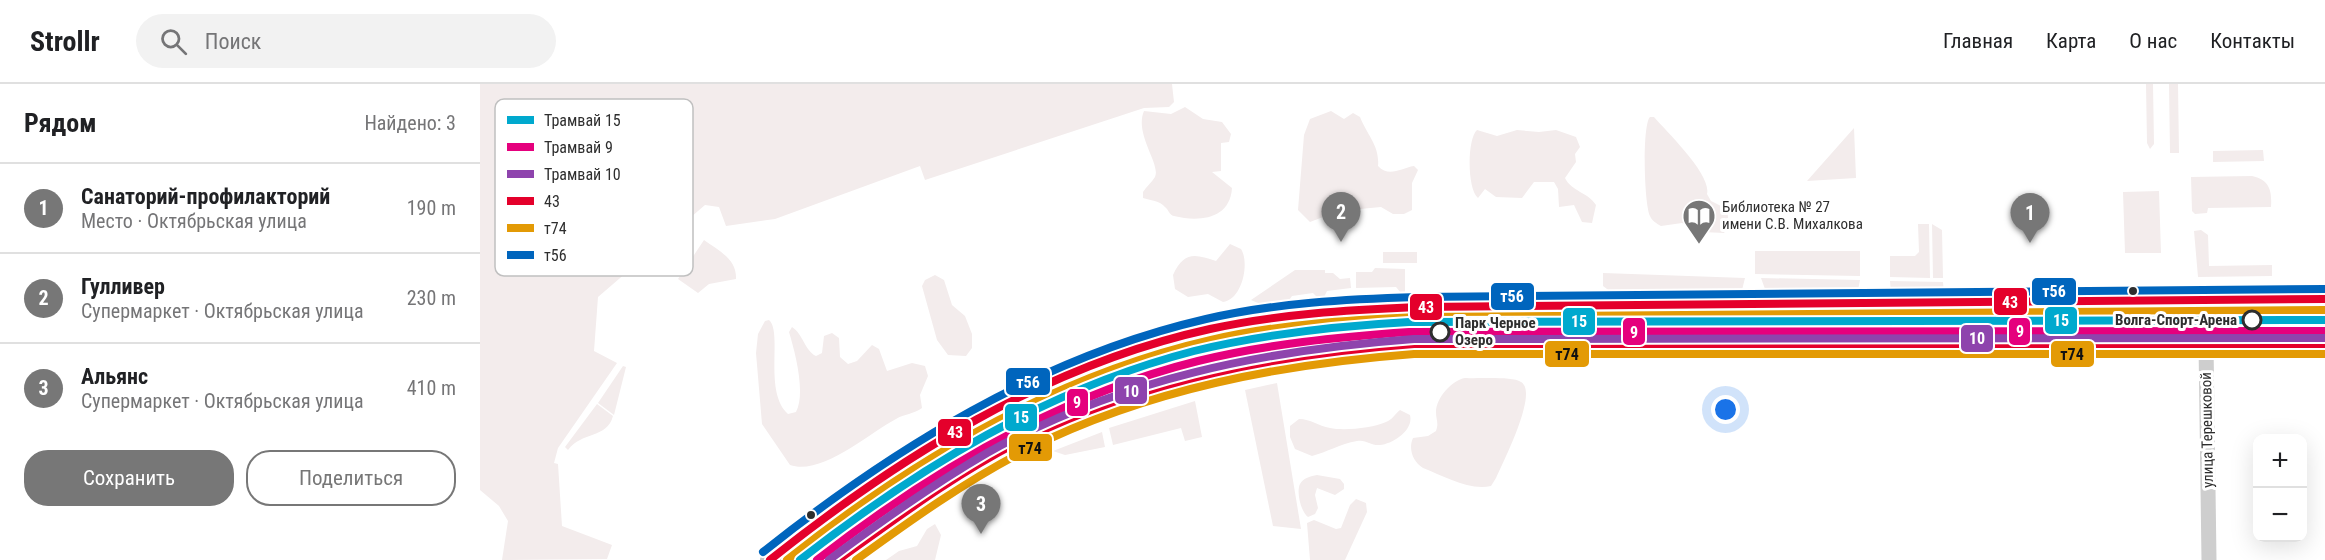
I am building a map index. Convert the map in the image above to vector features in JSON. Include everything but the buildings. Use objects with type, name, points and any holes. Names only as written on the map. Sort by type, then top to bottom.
[{"type":"main road","points":[[770,560],[835,509],[931,444],[980,417],[1077,372],[1181,336],[1322,311],[1407,307],[2325,299]]},
{"type":"main road","name":"улица Терешковой","points":[[2205,301],[2206,344]]},
{"type":"main road","points":[[838,560],[909,509],[1025,440],[1137,392],[1208,372],[1286,356],[1335,349],[1414,344],[2325,344]]},
{"type":"street","name":"улица Терешковой","points":[[2206,344],[2209,560]]},
{"type":"shaded area","points":[[480,84],[1172,84],[1174,102],[1169,107],[1144,108],[925,180],[920,166],[775,219],[726,226],[719,207],[705,205],[693,215],[693,99],[495,99],[495,276],[622,276],[598,297],[594,351],[617,363],[558,448],[554,463],[558,464],[562,526],[612,545],[607,559],[502,560],[508,521],[499,506],[480,490]]},
{"type":"shaded area","points":[[2146,84],[2153,84],[2154,144],[2150,149],[2147,143]]},
{"type":"shaded area","points":[[2169,84],[2178,84],[2179,153],[2170,153]]},
{"type":"shaded area","points":[[1185,107],[1203,119],[1222,122],[1231,134],[1229,142],[1221,143],[1221,171],[1212,172],[1232,188],[1230,199],[1219,213],[1202,218],[1183,218],[1172,215],[1160,203],[1143,198],[1143,192],[1155,177],[1156,171],[1142,129],[1144,111],[1171,114]]},
{"type":"shaded area","points":[[1331,111],[1344,119],[1353,113],[1360,117],[1375,146],[1378,166],[1382,170],[1391,172],[1414,166],[1418,170],[1412,183],[1412,210],[1404,214],[1393,214],[1381,207],[1360,209],[1345,203],[1338,203],[1323,217],[1310,222],[1298,210],[1304,135],[1310,119]]},
{"type":"shaded area","points":[[1650,117],[1654,117],[1696,165],[1703,176],[1711,201],[1727,209],[1729,225],[1724,233],[1703,232],[1682,223],[1661,226],[1651,218],[1646,197],[1645,165],[1647,123]]},
{"type":"shaded area","points":[[1854,128],[1856,178],[1807,181]]},
{"type":"shaded area","points":[[1477,130],[1497,136],[1517,130],[1539,132],[1556,130],[1576,137],[1580,147],[1575,154],[1576,162],[1565,178],[1568,183],[1589,197],[1596,205],[1592,223],[1582,222],[1574,205],[1559,207],[1558,189],[1554,182],[1534,182],[1522,198],[1496,197],[1485,189],[1478,198],[1474,193],[1470,175],[1471,143]]},
{"type":"shaded area","points":[[2263,150],[2264,161],[2213,162],[2213,151]]},
{"type":"shaded area","points":[[2252,176],[2263,180],[2269,187],[2271,207],[2208,208],[2207,213],[2195,214],[2192,211],[2191,177]]},
{"type":"shaded area","points":[[2159,191],[2161,253],[2125,253],[2123,192]]},
{"type":"shaded area","points":[[1918,224],[1929,224],[1930,278],[1890,277],[1890,256],[1915,256],[1919,252]]},
{"type":"shaded area","points":[[1932,224],[1942,230],[1943,278],[1933,278]]},
{"type":"shaded area","points":[[2201,230],[2208,235],[2209,266],[2272,265],[2272,276],[2198,277],[2194,231]]},
{"type":"shaded area","points":[[704,240],[730,261],[736,272],[736,279],[709,284],[698,293],[678,279],[680,276],[693,276],[693,256]]},
{"type":"shaded area","points":[[1230,244],[1241,249],[1245,263],[1239,288],[1230,300],[1223,302],[1208,294],[1188,297],[1175,289],[1173,275],[1181,262],[1191,256],[1216,261]]},
{"type":"shaded area","points":[[1755,251],[1860,251],[1860,276],[1755,274]]},
{"type":"shaded area","points":[[1383,252],[1417,252],[1417,263],[1383,263]]},
{"type":"shaded area","points":[[1375,268],[1405,269],[1405,293],[1401,293],[1396,287],[1356,288],[1356,272],[1372,272]]},
{"type":"shaded area","points":[[1295,270],[1325,270],[1325,273],[1333,273],[1340,279],[1350,278],[1351,288],[1327,291],[1324,297],[1318,298],[1313,293],[1292,296],[1287,303],[1277,305],[1251,300]]},
{"type":"shaded area","points":[[1603,273],[1745,278],[1742,290],[1735,292],[1611,292],[1603,286]]},
{"type":"shaded area","points":[[935,275],[944,280],[952,305],[965,316],[972,334],[972,348],[966,356],[948,355],[937,340],[922,286],[925,280]]},
{"type":"shaded area","points":[[1761,278],[1860,280],[1858,290],[1852,292],[1771,292],[1765,289]]},
{"type":"shaded area","points":[[1890,281],[1943,282],[1944,293],[1938,295],[1935,292],[1891,293]]},
{"type":"shaded area","points":[[769,320],[773,327],[774,337],[776,392],[788,414],[796,412],[800,394],[798,372],[789,332],[792,327],[812,354],[816,356],[822,353],[824,336],[832,333],[839,338],[840,357],[848,364],[857,361],[872,345],[879,349],[887,371],[912,363],[925,366],[928,376],[920,395],[922,408],[896,419],[830,459],[816,465],[802,467],[790,465],[762,424],[756,353],[758,334],[765,321]]},
{"type":"shaded area","points":[[623,366],[626,367],[614,415],[598,403]]},
{"type":"shaded area","points":[[1465,378],[1516,380],[1521,382],[1525,388],[1526,399],[1518,428],[1491,486],[1465,485],[1448,479],[1423,468],[1411,451],[1413,438],[1428,436],[1436,431],[1436,412],[1439,401],[1450,386]]},
{"type":"shaded area","points":[[1277,383],[1301,529],[1273,526],[1245,390]]},
{"type":"shaded area","points":[[1195,401],[1202,437],[1185,441],[1181,428],[1113,445],[1109,428]]},
{"type":"shaded area","points":[[597,404],[613,416],[610,423],[600,432],[580,440],[568,450],[565,447]]},
{"type":"shaded area","points":[[1400,410],[1410,415],[1409,426],[1396,439],[1385,444],[1377,445],[1357,441],[1312,456],[1295,449],[1290,437],[1290,426],[1299,419],[1330,428],[1358,428],[1388,421]]},
{"type":"shaded area","points":[[1102,432],[1105,447],[1065,455],[1053,451]]},
{"type":"shaded area","points":[[1317,475],[1340,479],[1344,484],[1344,489],[1335,495],[1317,488],[1315,495],[1318,508],[1315,514],[1308,517],[1301,506],[1299,488],[1305,479]]},
{"type":"shaded area","points":[[1356,499],[1366,503],[1367,512],[1345,560],[1310,560],[1307,523],[1314,520],[1336,529],[1341,528],[1350,505]]},
{"type":"shaded area","points":[[935,524],[941,535],[935,560],[886,560],[899,551],[917,546],[927,529]]},
{"type":"tram line","name":"15","points":[[800,560],[845,526],[938,463],[1036,410],[1140,367],[1194,351],[1274,335],[1327,328],[1409,322],[2325,320]]},
{"type":"tram line","name":"9","points":[[817,560],[904,497],[950,468],[1045,416],[1095,394],[1146,376],[1198,361],[1276,346],[1409,332],[2325,331]]},
{"type":"tram line","name":"10","points":[[829,560],[946,478],[1037,427],[1141,387],[1194,372],[1303,351],[1414,339],[2325,338]]},
{"type":"transit line","name":"т56","points":[[763,552],[864,477],[972,411],[1028,382],[1086,357],[1145,336],[1206,319],[1258,309],[1338,301],[1418,297],[2325,289]]},
{"type":"transit line","name":"43","points":[[770,560],[870,486],[977,419],[1090,366],[1149,345],[1236,324],[1313,314],[1418,307],[2325,299]]},
{"type":"transit line","name":"т74","points":[[787,560],[883,489],[934,456],[1041,399],[1153,356],[1211,340],[1262,330],[1340,321],[1418,317],[2325,310]]},
{"type":"transit line","name":"т56","points":[[832,552],[900,503],[970,457],[1019,430],[1066,409],[1113,390],[1162,375],[1212,362],[1312,344],[1414,334],[2325,334]]},
{"type":"transit line","name":"43","points":[[838,560],[976,466],[1024,439],[1071,418],[1166,385],[1214,373],[1313,355],[1414,344],[2325,344]]},
{"type":"transit line","name":"т74","points":[[856,560],[961,487],[1028,449],[1074,428],[1168,395],[1216,383],[1314,365],[1414,354],[2325,354]]},
{"type":"place","name":"Гулливер","points":[[1341,242]]},
{"type":"place","name":"Санаторий-профилакторий","points":[[2030,243]]},
{"type":"place","name":"Библиотека № 27 имени С.В. Михалкова","points":[[1699,245]]},
{"type":"place","name":"Волга-Спорт-Арена","points":[[2252,320]]},
{"type":"place","name":"Парк Черное Озеро","points":[[1440,332]]},
{"type":"place","name":"Альянс","points":[[981,534]]}]
